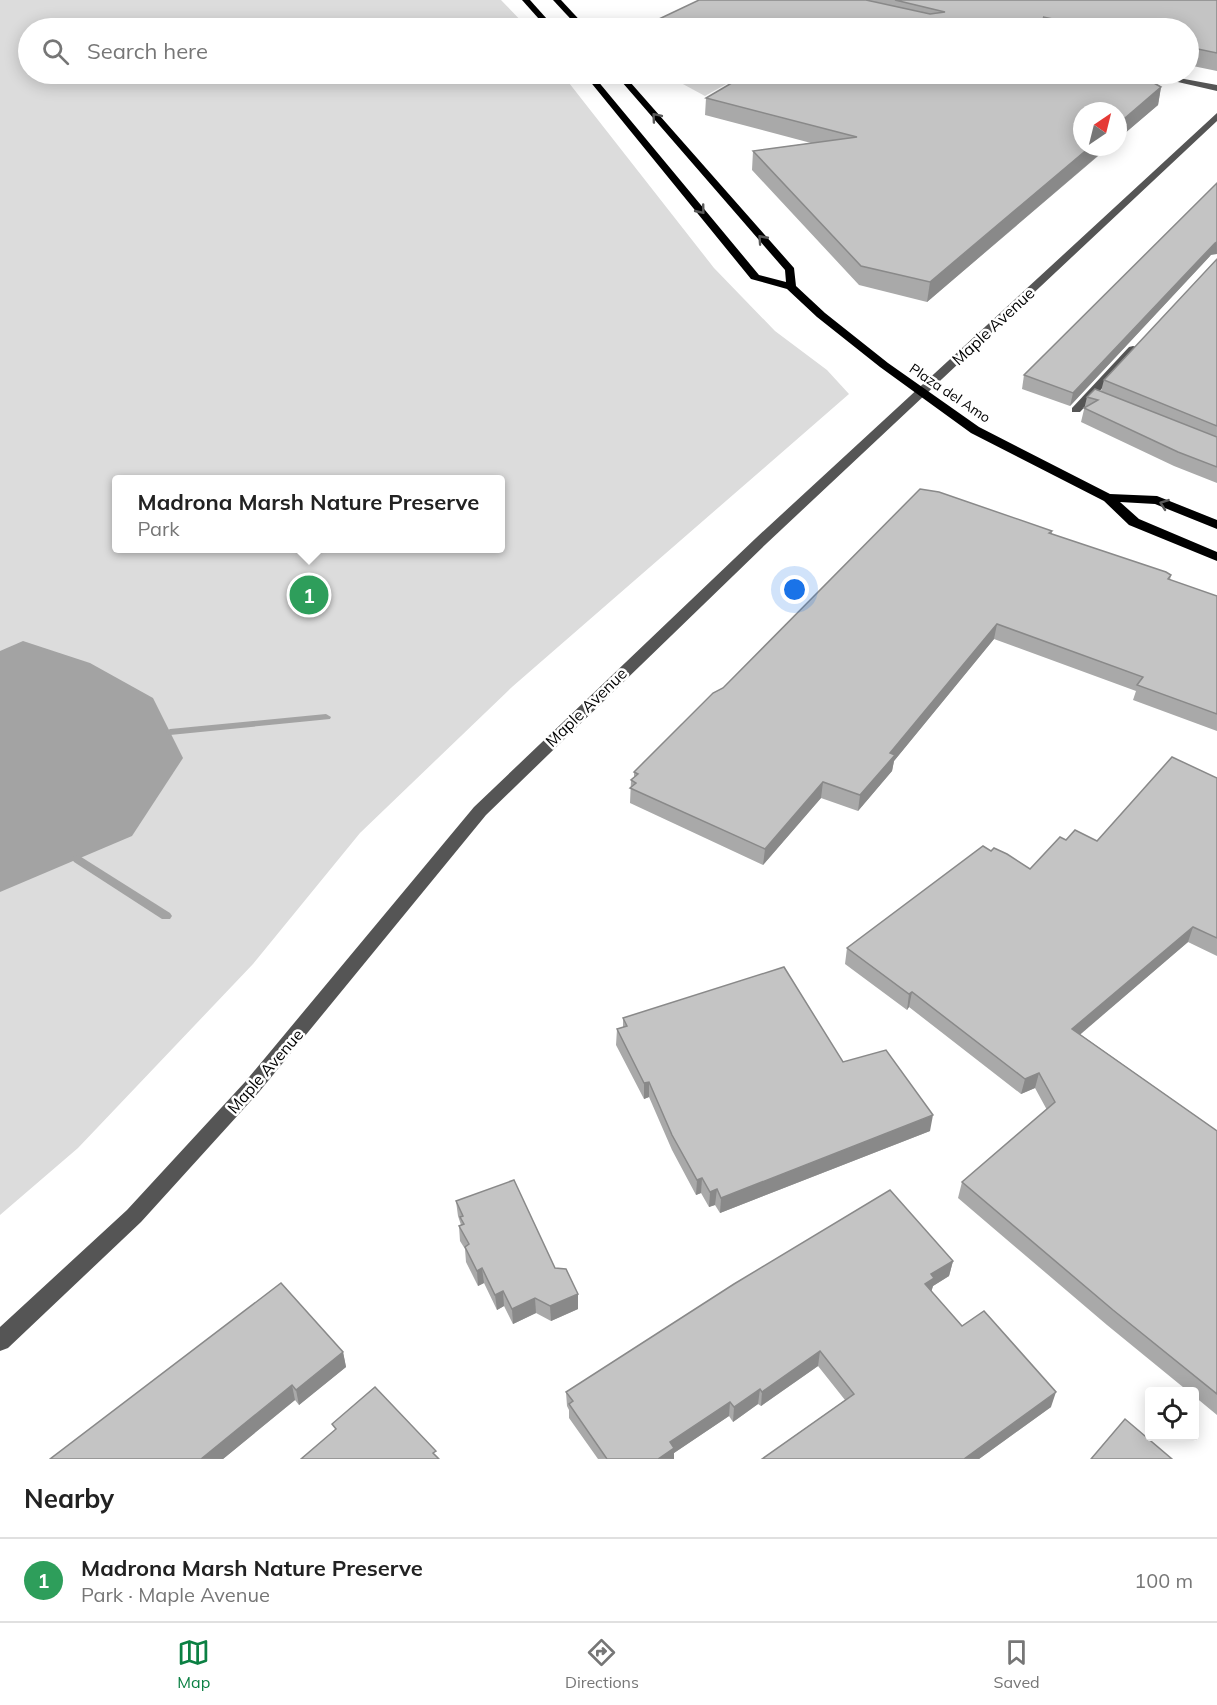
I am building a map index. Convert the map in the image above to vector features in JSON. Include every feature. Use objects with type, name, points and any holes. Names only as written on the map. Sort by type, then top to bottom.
[{"type":"main road","points":[[526,0],[542,18]]},
{"type":"main road","points":[[557,0],[574,18]]},
{"type":"main road","name":"Plaza del Amo","points":[[598,84],[790,270],[791,287]]},
{"type":"main road","name":"Plaza del Amo","points":[[626,84],[755,277],[791,287],[820,315],[922,393],[975,430],[1108,498],[1134,522],[1217,557]]},
{"type":"main road","name":"Plaza del Amo","points":[[1108,498],[1157,500],[1217,525]]},
{"type":"street","points":[[1197,84],[1217,88]]},
{"type":"street","name":"Maple Avenue","points":[[0,1341],[134,1216],[252,1088],[480,811],[761,541],[1217,116]]},
{"type":"street","points":[[1076,410],[1095,397],[1137,344]]},
{"type":"shaded area","points":[[0,0],[501,0],[518,18],[18,18],[18,84],[570,84],[714,268],[775,331],[827,370],[849,394],[512,687],[360,833],[253,964],[78,1148],[0,1215]]},
{"type":"shaded area","points":[[683,84],[726,84],[705,96]]},
{"type":"shaded area","points":[[23,641],[90,663],[153,698],[183,758],[132,836],[0,892],[0,651]]},
{"type":"building","points":[[699,0],[866,0],[930,14],[945,12],[895,0],[1217,0],[1217,53],[1199,49],[1199,18],[661,18]]},
{"type":"building","points":[[730,84],[1156,84],[1161,87],[1127,116],[1127,102],[1073,102],[1073,156],[1079,156],[930,282],[861,266],[753,151],[857,137],[706,98]]},
{"type":"building","points":[[1217,183],[1217,242],[1073,393],[1024,375]]},
{"type":"building","points":[[1217,259],[1217,426],[1104,380]]},
{"type":"building","points":[[1095,389],[1217,437],[1217,467],[1178,452],[1084,408],[1098,400],[1087,397]]},
{"type":"building","points":[[920,489],[939,492],[1052,531],[1049,533],[1166,572],[1171,575],[1168,579],[1217,596],[1217,714],[1137,685],[1143,677],[997,624],[890,753],[895,755],[860,795],[823,782],[765,849],[630,788],[636,783],[631,780],[638,774],[634,772],[713,693],[723,688]]},
{"type":"building","points":[[1172,757],[1217,778],[1217,938],[1193,927],[1072,1029],[1217,1131],[1217,1394],[1113,1310],[962,1182],[1055,1102],[1039,1073],[1025,1079],[912,992],[909,994],[847,948],[983,846],[991,851],[994,848],[1007,854],[1030,869],[1060,837],[1066,840],[1075,830],[1097,841]]},
{"type":"building","points":[[784,967],[843,1062],[886,1050],[933,1115],[721,1198],[717,1189],[710,1192],[702,1178],[697,1180],[672,1135],[649,1082],[644,1083],[617,1029],[627,1026],[623,1018]]},
{"type":"building","points":[[514,1180],[555,1268],[566,1269],[578,1294],[550,1306],[535,1298],[512,1309],[503,1291],[495,1295],[482,1268],[477,1271],[465,1247],[469,1244],[459,1226],[464,1224],[456,1201]]},
{"type":"building","points":[[890,1190],[953,1261],[931,1274],[934,1278],[925,1284],[962,1326],[984,1311],[1056,1392],[964,1459],[762,1459],[854,1394],[820,1351],[762,1392],[760,1389],[734,1407],[730,1402],[670,1442],[674,1448],[658,1459],[607,1459],[569,1404],[573,1401],[566,1392],[734,1284]]},
{"type":"building","points":[[281,1283],[343,1352],[296,1390],[292,1385],[201,1459],[50,1459]]},
{"type":"building","points":[[375,1387],[436,1451],[433,1453],[439,1459],[301,1459],[336,1429],[332,1424]]},
{"type":"building","points":[[1125,1419],[1145,1436],[1145,1441],[1151,1441],[1172,1459],[1091,1459]]},
{"type":"waterway","points":[[170,732],[326,717]]},
{"type":"waterway","points":[[78,859],[166,916]]},
{"type":"place","name":"Madrona Marsh Nature Preserve","points":[[309,595]]}]
